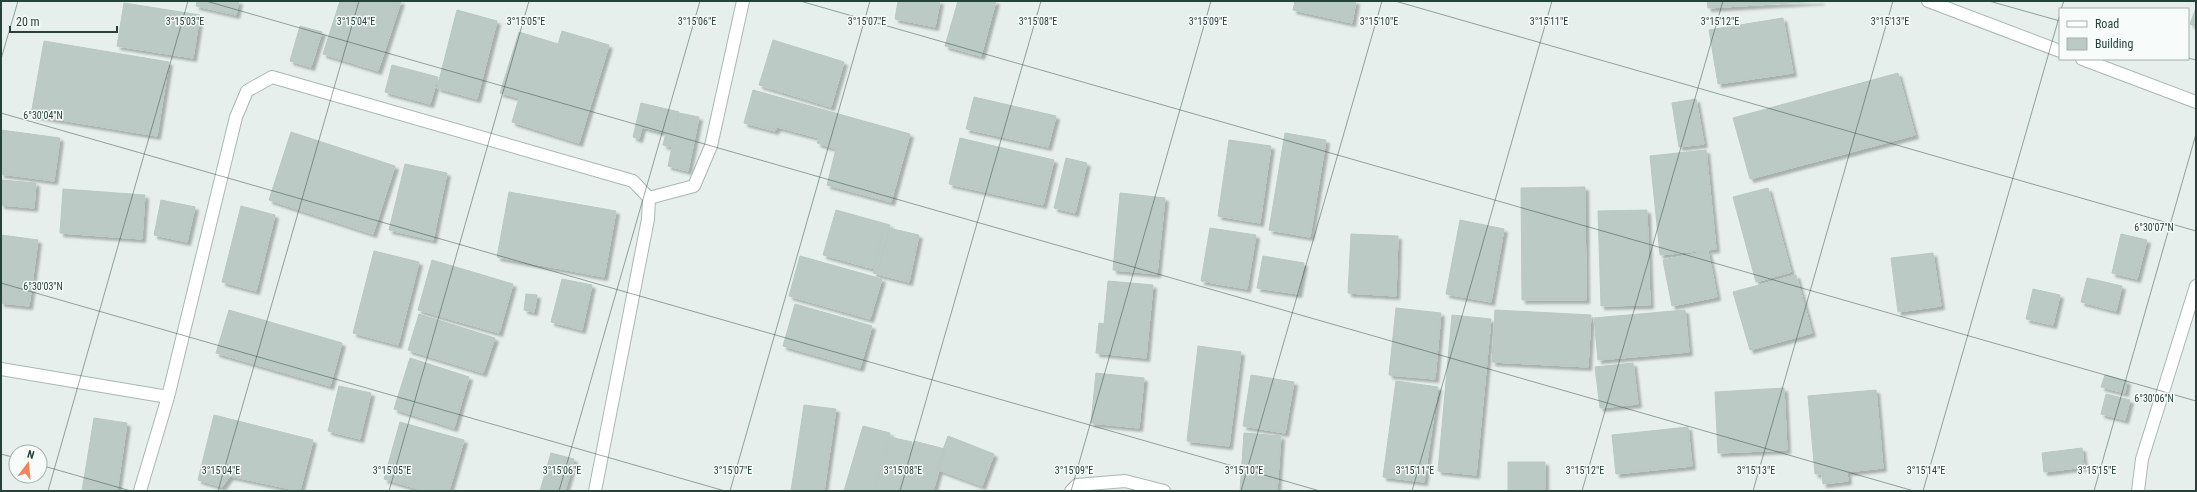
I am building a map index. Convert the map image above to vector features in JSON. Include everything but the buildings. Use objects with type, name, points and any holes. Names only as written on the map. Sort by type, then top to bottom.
[{"type":"street","points":[[649,198],[694,186],[711,146],[743,1]]},
{"type":"street","points":[[1928,1],[2059,51]]},
{"type":"street","points":[[2085,60],[2196,102]]},
{"type":"street","points":[[140,491],[168,397],[236,117],[247,91],[272,77],[634,181],[649,198],[648,219],[595,491]]},
{"type":"street","points":[[2138,491],[2142,459],[2196,286]]},
{"type":"street","points":[[1,369],[168,397]]},
{"type":"street","points":[[1071,491],[1077,485],[1125,481],[1164,491]]}]
